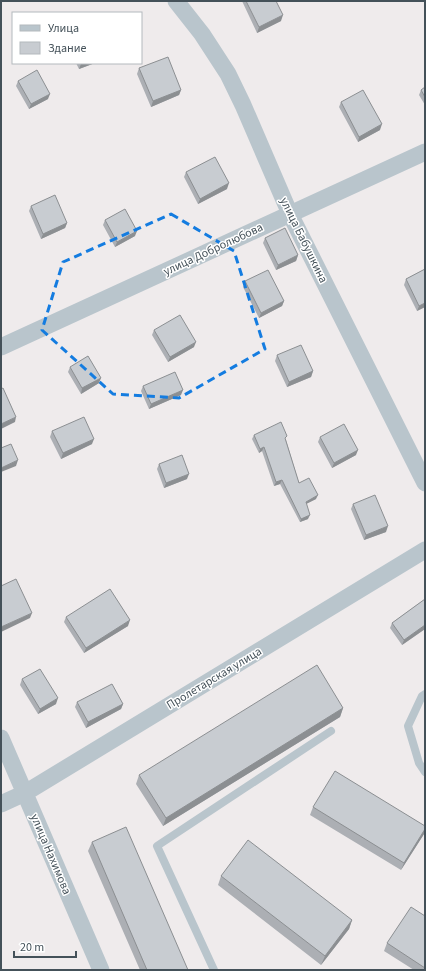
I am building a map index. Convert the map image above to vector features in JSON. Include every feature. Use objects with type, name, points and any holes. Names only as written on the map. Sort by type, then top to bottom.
[{"type":"street","name":"улица Бабушкина","points":[[176,1],[202,34],[228,74],[290,214],[425,483]]},
{"type":"street","name":"улица Добролюбова","points":[[1,347],[425,152]]},
{"type":"street","name":"Пролетарская улица","points":[[1,804],[25,793],[425,550]]},
{"type":"street","name":"улица Нахимова","points":[[1,738],[100,970]]},
{"type":"lane","points":[[425,694],[422,696],[408,726],[419,763],[425,772]]},
{"type":"lane","points":[[214,970],[157,846],[331,731]]},
{"type":"highlighted area","points":[[171,214],[234,251],[265,349],[179,398],[113,394],[42,330],[63,262]]},
{"type":"building","points":[[246,1],[276,1],[283,15],[259,27]]},
{"type":"building","points":[[168,57],[181,90],[153,101],[139,68]]},
{"type":"building","points":[[37,70],[50,94],[31,104],[18,81]]},
{"type":"building","points":[[425,87],[425,97],[421,90]]},
{"type":"building","points":[[363,90],[382,124],[359,137],[341,102]]},
{"type":"building","points":[[215,157],[229,183],[200,199],[186,172]]},
{"type":"building","points":[[55,195],[67,223],[43,234],[31,206]]},
{"type":"building","points":[[125,209],[137,231],[117,242],[105,220]]},
{"type":"building","points":[[285,228],[298,255],[278,265],[265,238]]},
{"type":"building","points":[[425,269],[425,303],[419,306],[406,279]]},
{"type":"building","points":[[268,270],[284,301],[261,313],[245,281]]},
{"type":"building","points":[[180,315],[196,342],[170,357],[154,330]]},
{"type":"building","points":[[301,345],[313,371],[289,382],[277,355]]},
{"type":"building","points":[[88,356],[101,378],[82,388],[70,367]]},
{"type":"building","points":[[175,372],[183,390],[151,404],[143,386]]},
{"type":"building","points":[[3,388],[16,417],[1,424],[1,389]]},
{"type":"building","points":[[84,417],[94,439],[63,453],[52,431]]},
{"type":"building","points":[[281,422],[287,436],[285,438],[299,483],[309,478],[318,495],[306,502],[310,515],[301,519],[282,480],[276,482],[264,447],[260,449],[254,435]]},
{"type":"building","points":[[344,424],[358,450],[334,463],[320,437]]},
{"type":"building","points":[[11,444],[18,460],[1,468],[1,448]]},
{"type":"building","points":[[182,455],[189,474],[166,483],[159,464]]},
{"type":"building","points":[[375,495],[388,526],[366,535],[353,504]]},
{"type":"building","points":[[16,579],[32,613],[1,627],[1,586]]},
{"type":"building","points":[[110,589],[130,620],[86,648],[66,617]]},
{"type":"building","points":[[425,599],[425,625],[404,640],[392,623]]},
{"type":"building","points":[[317,665],[343,708],[166,818],[139,775]]},
{"type":"building","points":[[40,669],[58,698],[40,709],[22,679]]},
{"type":"building","points":[[112,684],[123,704],[88,722],[77,702]]},
{"type":"building","points":[[335,771],[425,826],[425,829],[404,863],[313,807]]},
{"type":"building","points":[[126,827],[188,970],[147,970],[92,842]]},
{"type":"building","points":[[248,840],[352,920],[325,956],[221,876]]},
{"type":"building","points":[[411,907],[425,916],[425,968],[387,943]]}]
